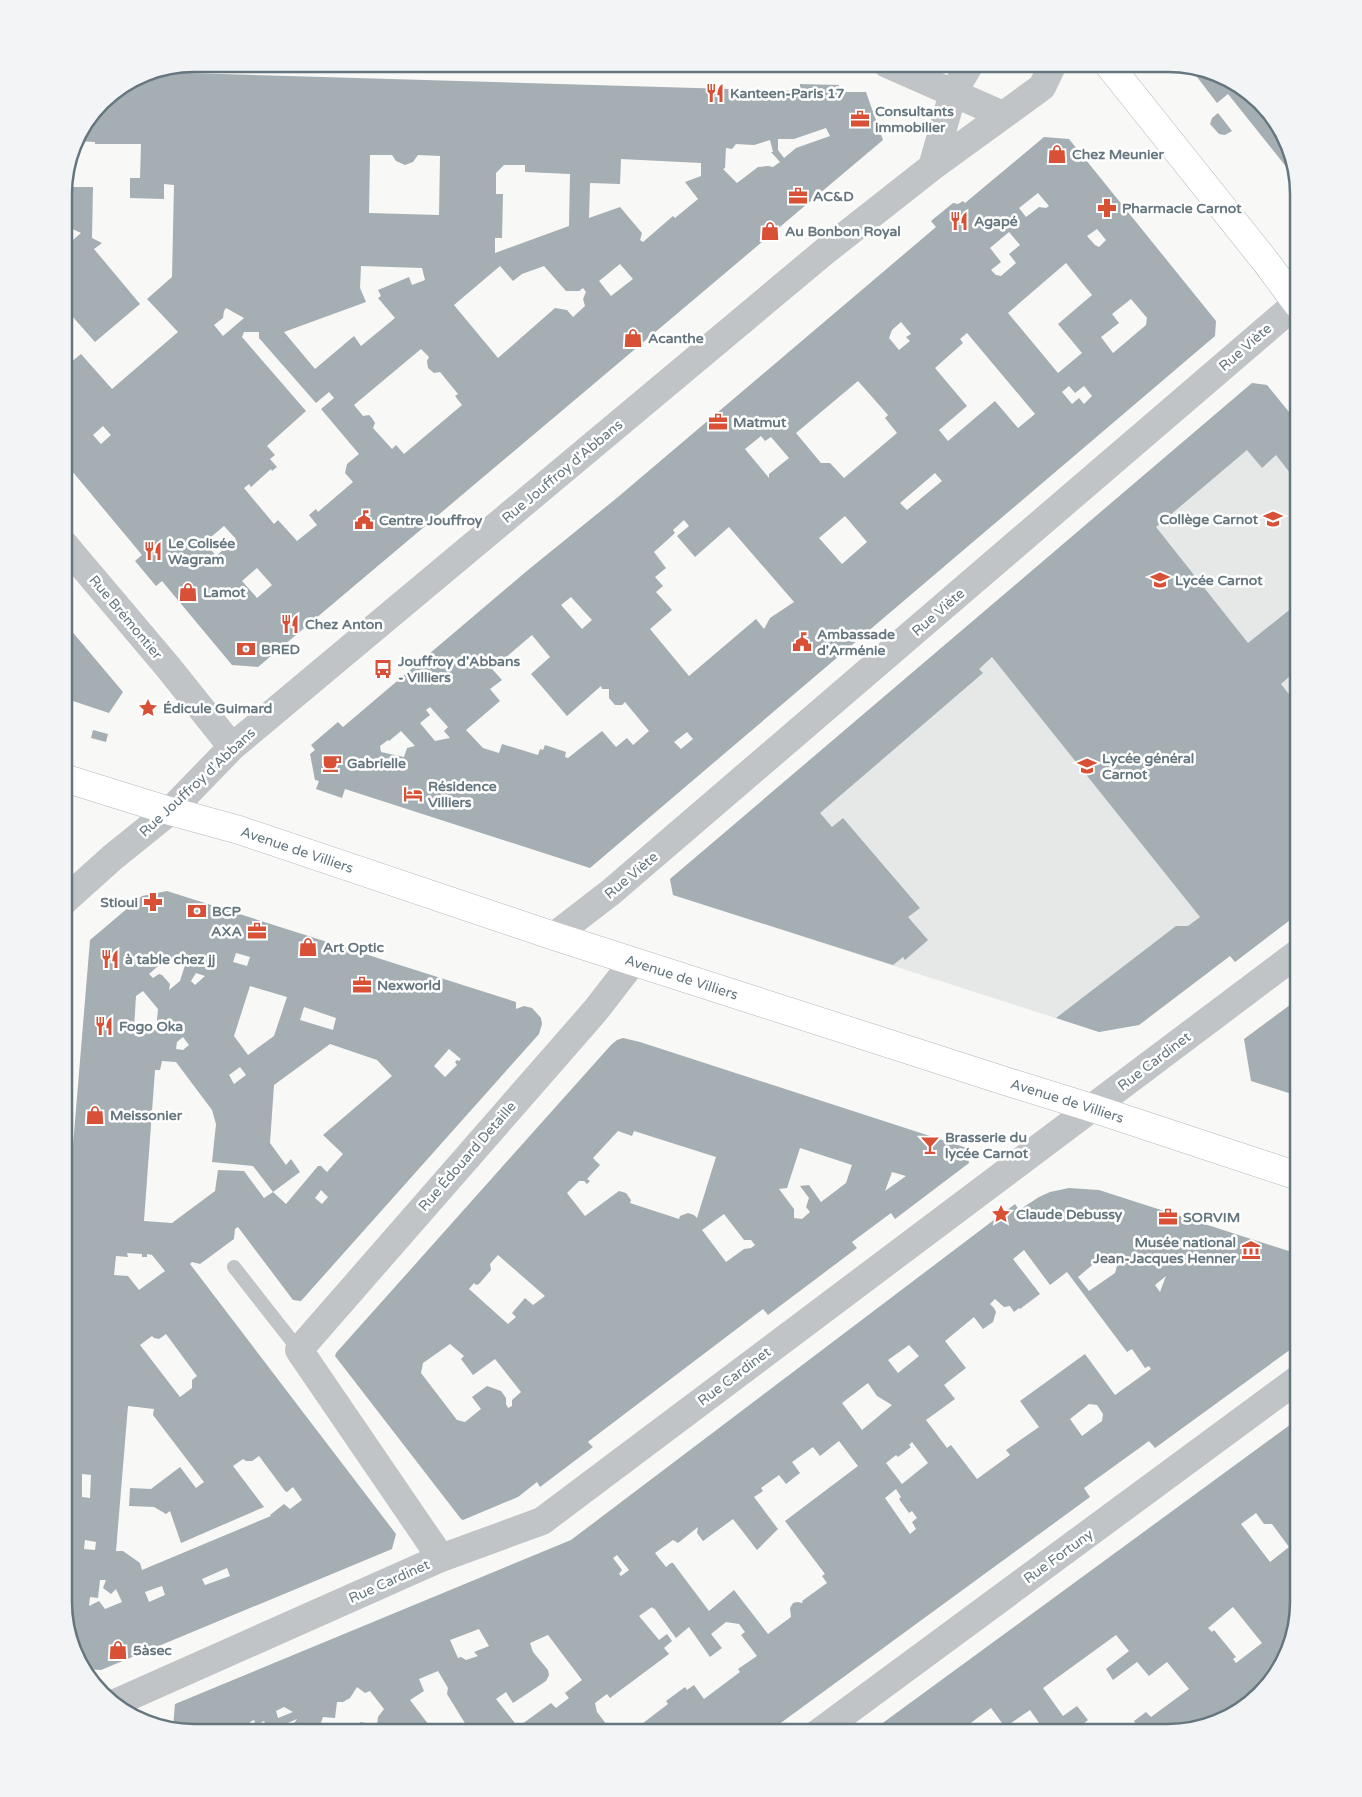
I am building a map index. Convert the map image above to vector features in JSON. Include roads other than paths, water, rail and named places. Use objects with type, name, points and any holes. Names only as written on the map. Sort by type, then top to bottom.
[{"type":"main road","points":[[1115,73],[1290,295]]},
{"type":"main road","name":"Avenue de Villiers","points":[[73,781],[239,830],[633,962],[1004,1082],[1092,1108],[1290,1173]]},
{"type":"street","points":[[907,73],[1003,115]]},
{"type":"street","points":[[932,167],[953,93],[965,73]]},
{"type":"street","name":"Rue Jouffroy d'Abbans","points":[[73,893],[170,811],[232,747],[824,252],[932,167],[1042,87],[1049,73]]},
{"type":"street","name":"Rue Viète","points":[[554,936],[611,892],[1290,310]]},
{"type":"street","name":"Rue Brémontier","points":[[73,555],[168,667],[232,747]]},
{"type":"street","name":"Rue Cardinet","points":[[122,1700],[441,1558],[542,1521],[1290,959]]},
{"type":"street","name":"Rue Édouard Detaille","points":[[299,1350],[594,1011],[633,962]]},
{"type":"street","points":[[299,1350],[441,1558]]},
{"type":"street","name":"Rue Fortuny","points":[[830,1724],[1290,1385]]},
{"type":"lane","points":[[234,1267],[299,1350]]},
{"type":"place","name":"Kanteen-Paris 17","points":[[715,93]]},
{"type":"place","name":"Consultants immobilier","points":[[860,119]]},
{"type":"place","name":"Chez Meunier","points":[[1057,154]]},
{"type":"place","name":"AC&D","points":[[798,196]]},
{"type":"place","name":"Pharmacie Carnot","points":[[1107,208]]},
{"type":"place","name":"Agapé","points":[[959,221]]},
{"type":"place","name":"Au Bonbon Royal","points":[[770,231]]},
{"type":"place","name":"Acanthe","points":[[633,338]]},
{"type":"place","name":"Matmut","points":[[718,422]]},
{"type":"place","name":"Collège Carnot","points":[[1273,519]]},
{"type":"place","name":"Centre Jouffroy","points":[[364,520]]},
{"type":"place","name":"Le Colisée Wagram","points":[[153,551]]},
{"type":"place","name":"Lycée Carnot","points":[[1160,580]]},
{"type":"place","name":"Lamot","points":[[188,592]]},
{"type":"place","name":"Chez Anton","points":[[290,624]]},
{"type":"place","name":"Ambassade d'Arménie","points":[[802,642]]},
{"type":"place","name":"BRED","points":[[246,649]]},
{"type":"place","name":"Jouffroy d'Abbans - Villiers","points":[[383,669]]},
{"type":"place","name":"Édicule Guimard","points":[[148,708]]},
{"type":"place","name":"Gabrielle","points":[[332,763]]},
{"type":"place","name":"Lycée général Carnot","points":[[1087,766]]},
{"type":"place","name":"Résidence Villiers","points":[[413,794]]},
{"type":"place","name":"Stioui","points":[[153,902]]},
{"type":"place","name":"BCP","points":[[197,911]]},
{"type":"place","name":"AXA","points":[[257,931]]},
{"type":"place","name":"Art Optic","points":[[308,947]]},
{"type":"place","name":"à table chez jj","points":[[110,959]]},
{"type":"place","name":"Nexworld","points":[[362,985]]},
{"type":"place","name":"Fogo Oka","points":[[104,1026]]},
{"type":"place","name":"Meissonier","points":[[95,1115]]},
{"type":"place","name":"Brasserie du lycée Carnot","points":[[930,1145]]},
{"type":"place","name":"Claude Debussy","points":[[1001,1214]]},
{"type":"place","name":"SORVIM","points":[[1168,1217]]},
{"type":"place","name":"Musée national Jean-Jacques Henner","points":[[1251,1250]]},
{"type":"place","name":"5àsec","points":[[118,1650]]}]
